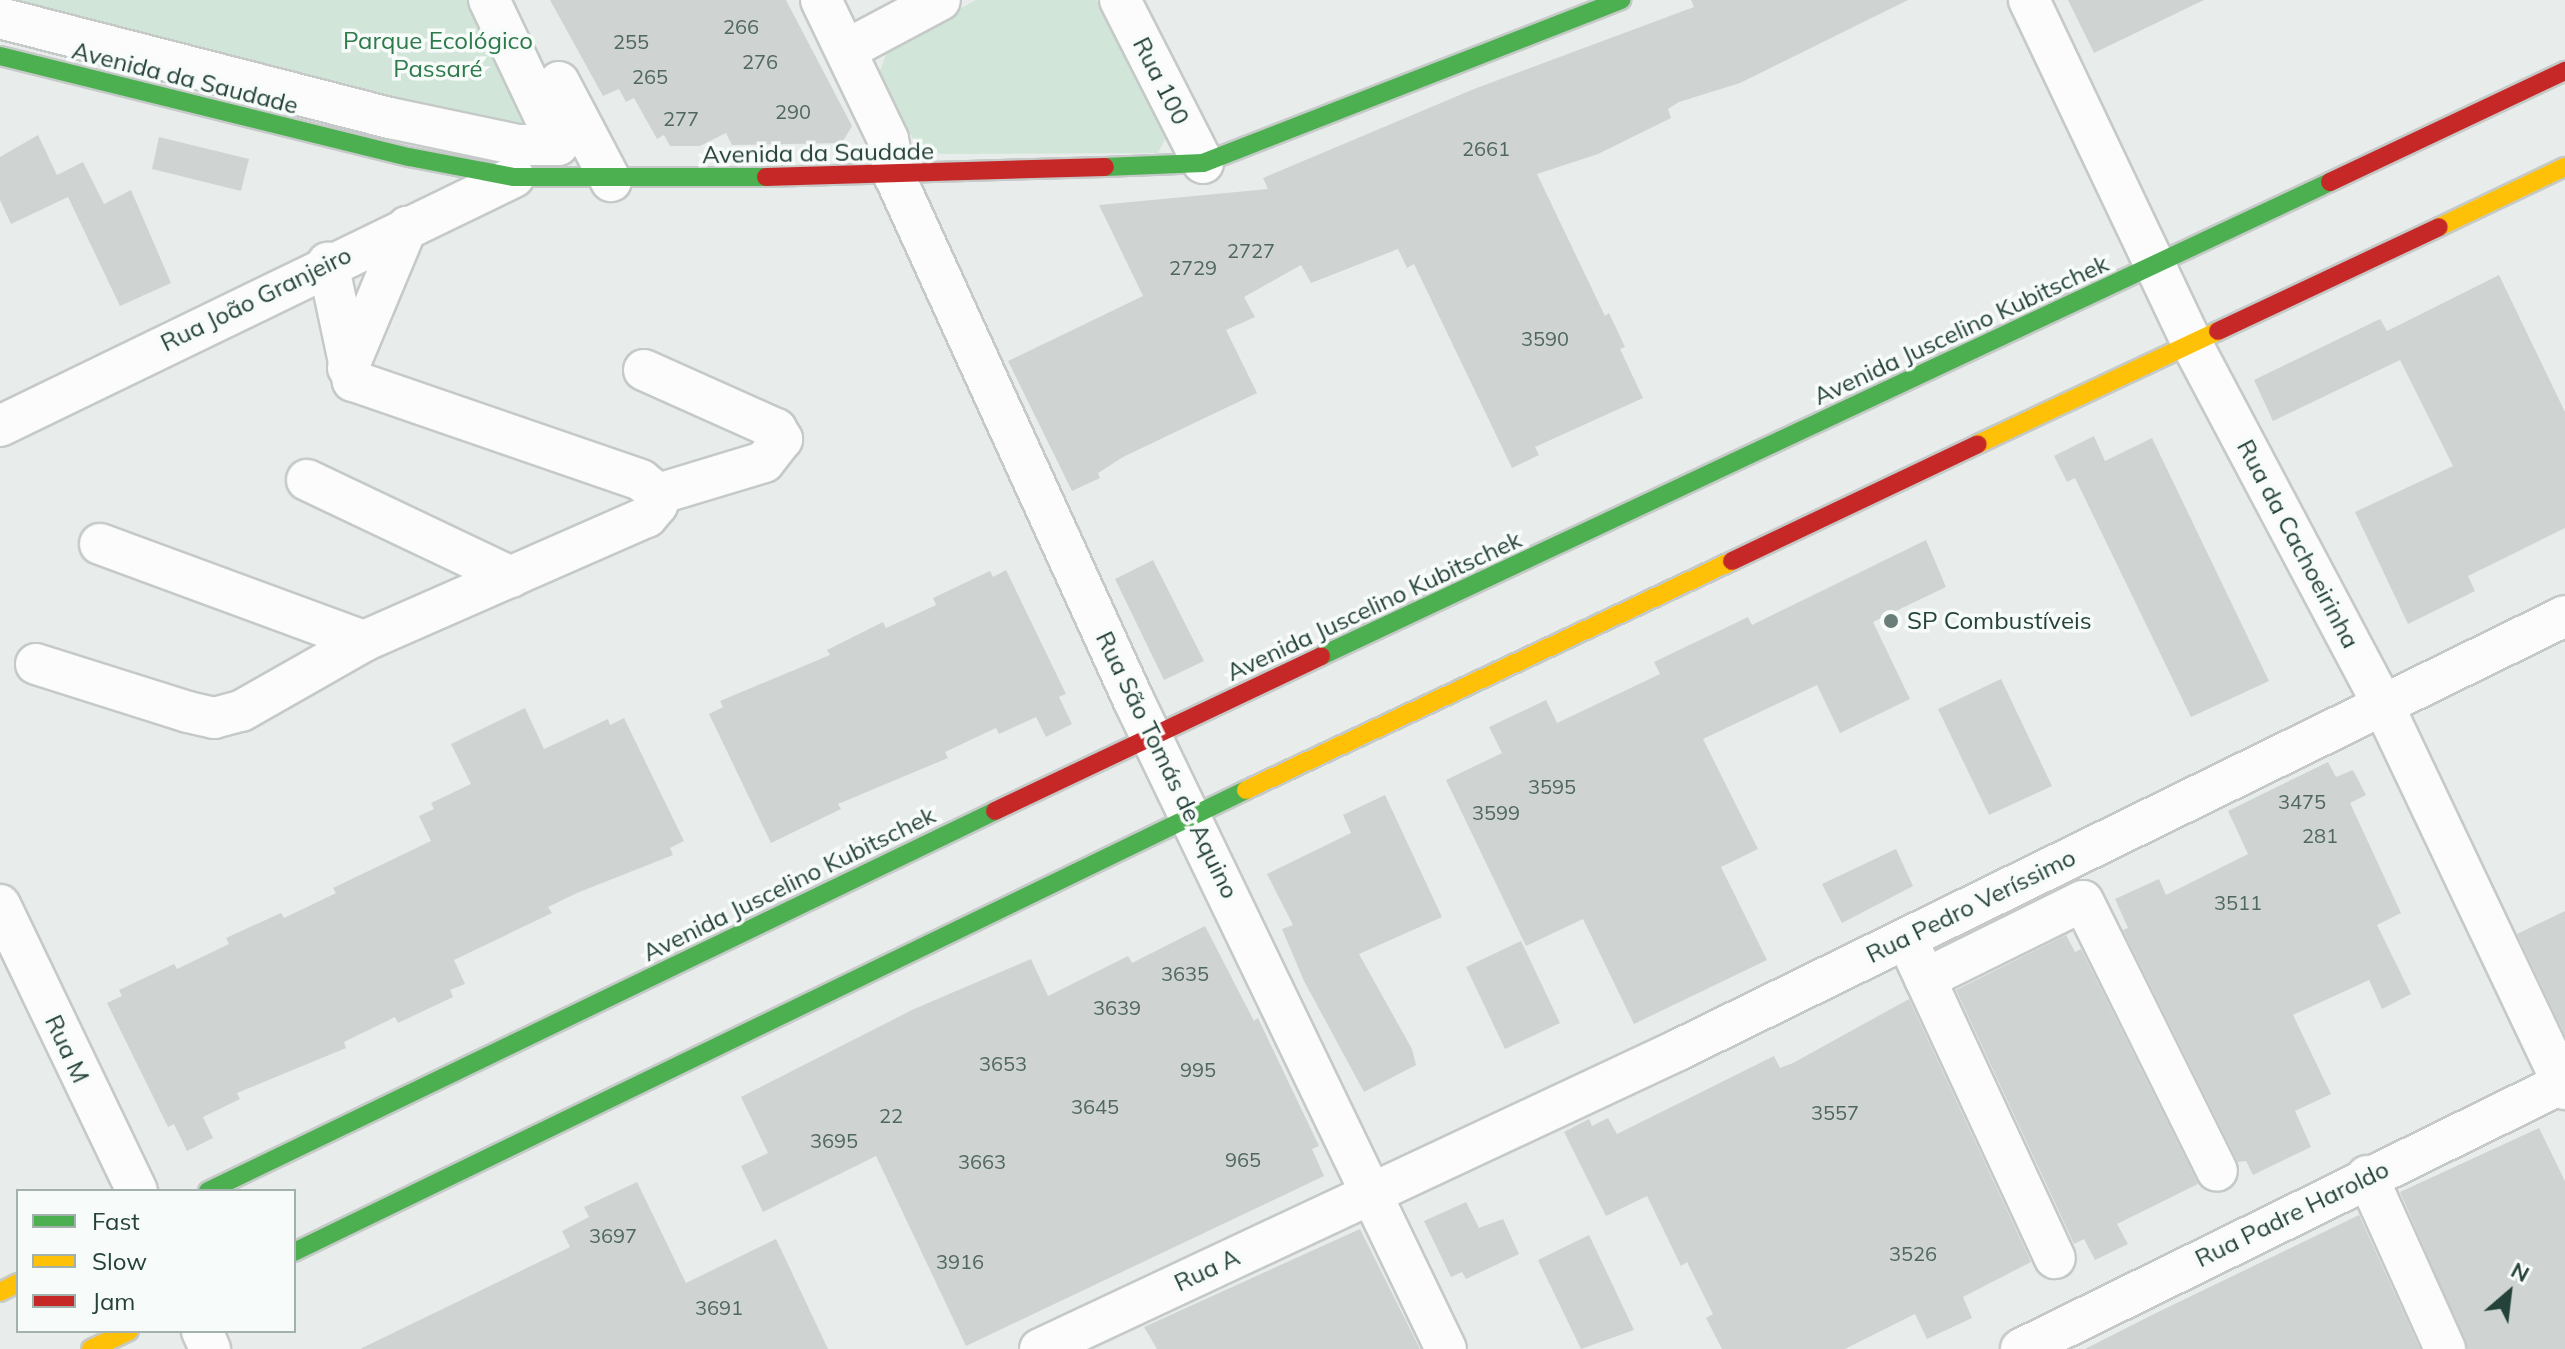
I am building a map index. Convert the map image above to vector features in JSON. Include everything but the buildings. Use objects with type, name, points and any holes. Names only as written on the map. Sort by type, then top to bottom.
[{"type":"main road","name":"Avenida da Saudade","points":[[0,56],[409,157],[514,177],[611,181],[895,177],[1203,163],[1621,0]]},
{"type":"main road","name":"Avenida Juscelino Kubitschek","points":[[212,1189],[1151,736],[2565,71]]},
{"type":"main road","points":[[296,1251],[1192,817],[2193,346],[2565,167]]},
{"type":"main road","points":[[91,1349],[125,1333]]},
{"type":"street","points":[[0,18],[390,118],[518,145],[558,145],[489,0]]},
{"type":"street","points":[[517,0],[611,181]]},
{"type":"street","name":"Rua São Tomás de Aquino","points":[[821,0],[848,49],[888,139],[895,177],[1151,736],[1374,1191],[1446,1349]]},
{"type":"street","points":[[848,49],[940,0]]},
{"type":"street","name":"Rua 100","points":[[1120,0],[1203,163]]},
{"type":"street","name":"Rua da Cachoeirinha","points":[[2029,0],[2157,264],[2193,346],[2384,707],[2564,1085]]},
{"type":"street","name":"Rua João Granjeiro","points":[[0,426],[328,263],[514,177]]},
{"type":"street","points":[[348,368],[407,227]]},
{"type":"street","points":[[328,263],[353,381],[365,389],[641,480],[658,494]]},
{"type":"street","points":[[36,664],[214,718],[241,711],[364,641],[647,517],[658,494],[764,462],[782,439],[776,429],[644,370]]},
{"type":"street","points":[[307,480],[511,577]]},
{"type":"street","points":[[100,544],[364,641]]},
{"type":"street","name":"Rua Pedro Veríssimo","points":[[1374,1191],[1906,938],[2565,616]]},
{"type":"street","points":[[1925,979],[2083,901],[2217,1171]]},
{"type":"street","name":"Rua M","points":[[0,905],[136,1189]]},
{"type":"street","points":[[1906,938],[2055,1258]]},
{"type":"street","name":"Rua Padre Haroldo","points":[[2021,1349],[2367,1176],[2564,1085]]},
{"type":"street","points":[[2367,1176],[2445,1349]]},
{"type":"street","name":"Rua A","points":[[1040,1349],[1374,1191]]},
{"type":"green space","name":"Parque Ecológico Passaré","points":[[0,0],[472,0],[540,132],[270,74]]},
{"type":"green space","points":[[976,0],[1097,0],[1168,134],[1158,153],[940,154],[913,139],[878,76],[889,46]]},
{"type":"traffic: fast","points":[[1105,167],[1203,163],[1621,0]]},
{"type":"traffic: fast","points":[[0,56],[409,157],[514,177],[766,177]]},
{"type":"traffic: fast","points":[[1321,656],[2330,182]]},
{"type":"traffic: fast","points":[[296,1251],[1246,790]]},
{"type":"traffic: fast","points":[[212,1189],[995,811]]},
{"type":"traffic: slow","points":[[2439,227],[2565,167]]},
{"type":"traffic: slow","points":[[1978,444],[2218,331]]},
{"type":"traffic: slow","points":[[1246,790],[1732,561]]},
{"type":"traffic: slow","points":[[0,1292],[16,1284]]},
{"type":"traffic: slow","points":[[91,1349],[125,1333]]},
{"type":"traffic: jam","points":[[2330,182],[2565,71]]},
{"type":"traffic: jam","points":[[766,177],[1105,167]]},
{"type":"traffic: jam","points":[[2218,331],[2439,227]]},
{"type":"traffic: jam","points":[[1732,561],[1978,444]]},
{"type":"traffic: jam","points":[[995,811],[1321,656]]},
{"type":"place","name":"SP Combustíveis","points":[[1891,621]]}]
